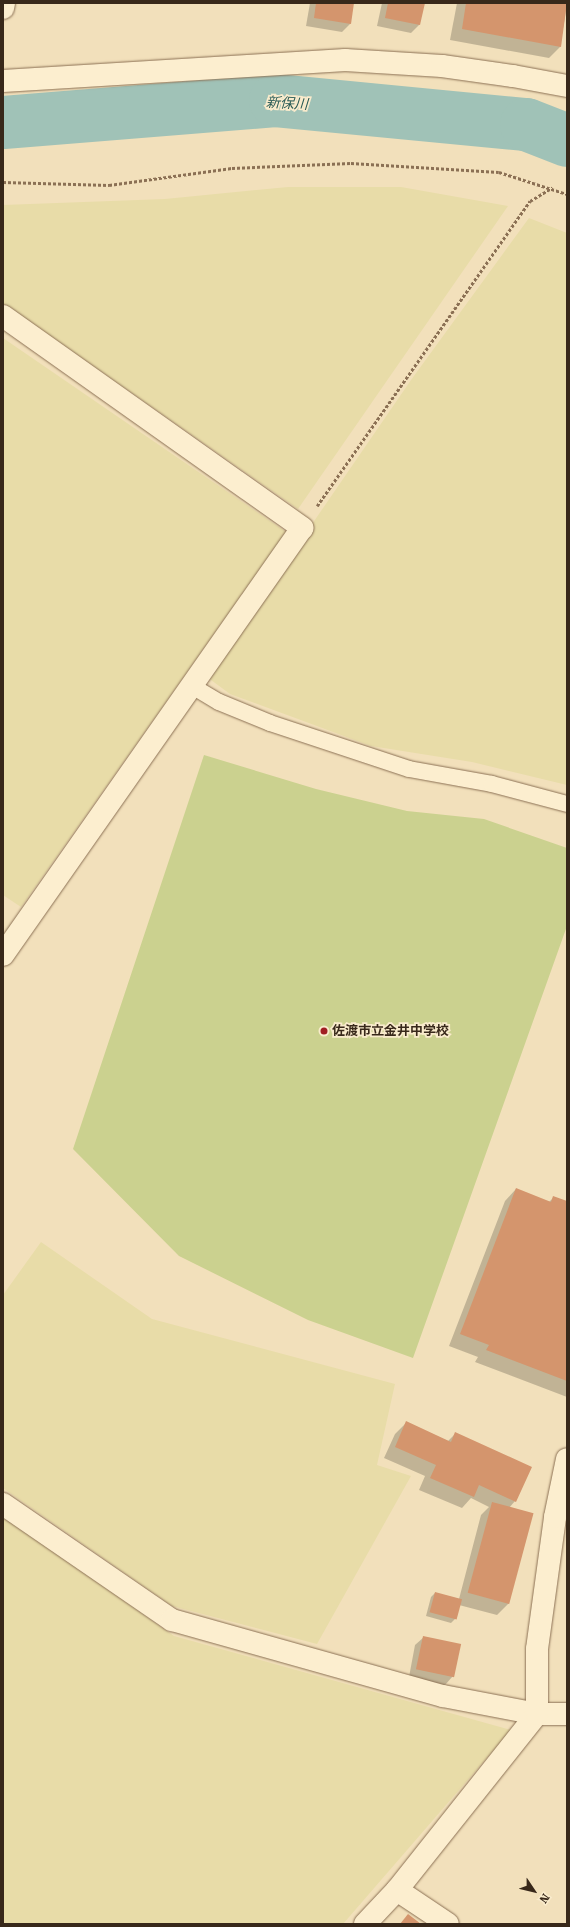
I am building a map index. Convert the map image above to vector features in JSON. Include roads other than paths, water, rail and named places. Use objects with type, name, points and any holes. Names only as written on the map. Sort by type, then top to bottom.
[{"type":"street","points":[[3,8],[4,3]]},
{"type":"street","points":[[3,81],[345,60],[442,66],[513,76],[567,86]]},
{"type":"street","points":[[3,316],[302,528],[3,955]]},
{"type":"street","points":[[365,1924],[397,1890],[537,1714],[537,1649],[555,1517],[567,1459]]},
{"type":"street","points":[[3,1504],[172,1620],[442,1696],[537,1714],[567,1714]]},
{"type":"street","points":[[397,1890],[448,1924]]},
{"type":"lane","points":[[192,686],[219,702],[270,723],[409,769],[492,784],[567,804]]},
{"type":"waterway","name":"新保川","points":[[3,122],[275,100],[526,124],[567,140]]},
{"type":"place","name":"佐渡市立金井中学校","points":[[324,1031]]}]
